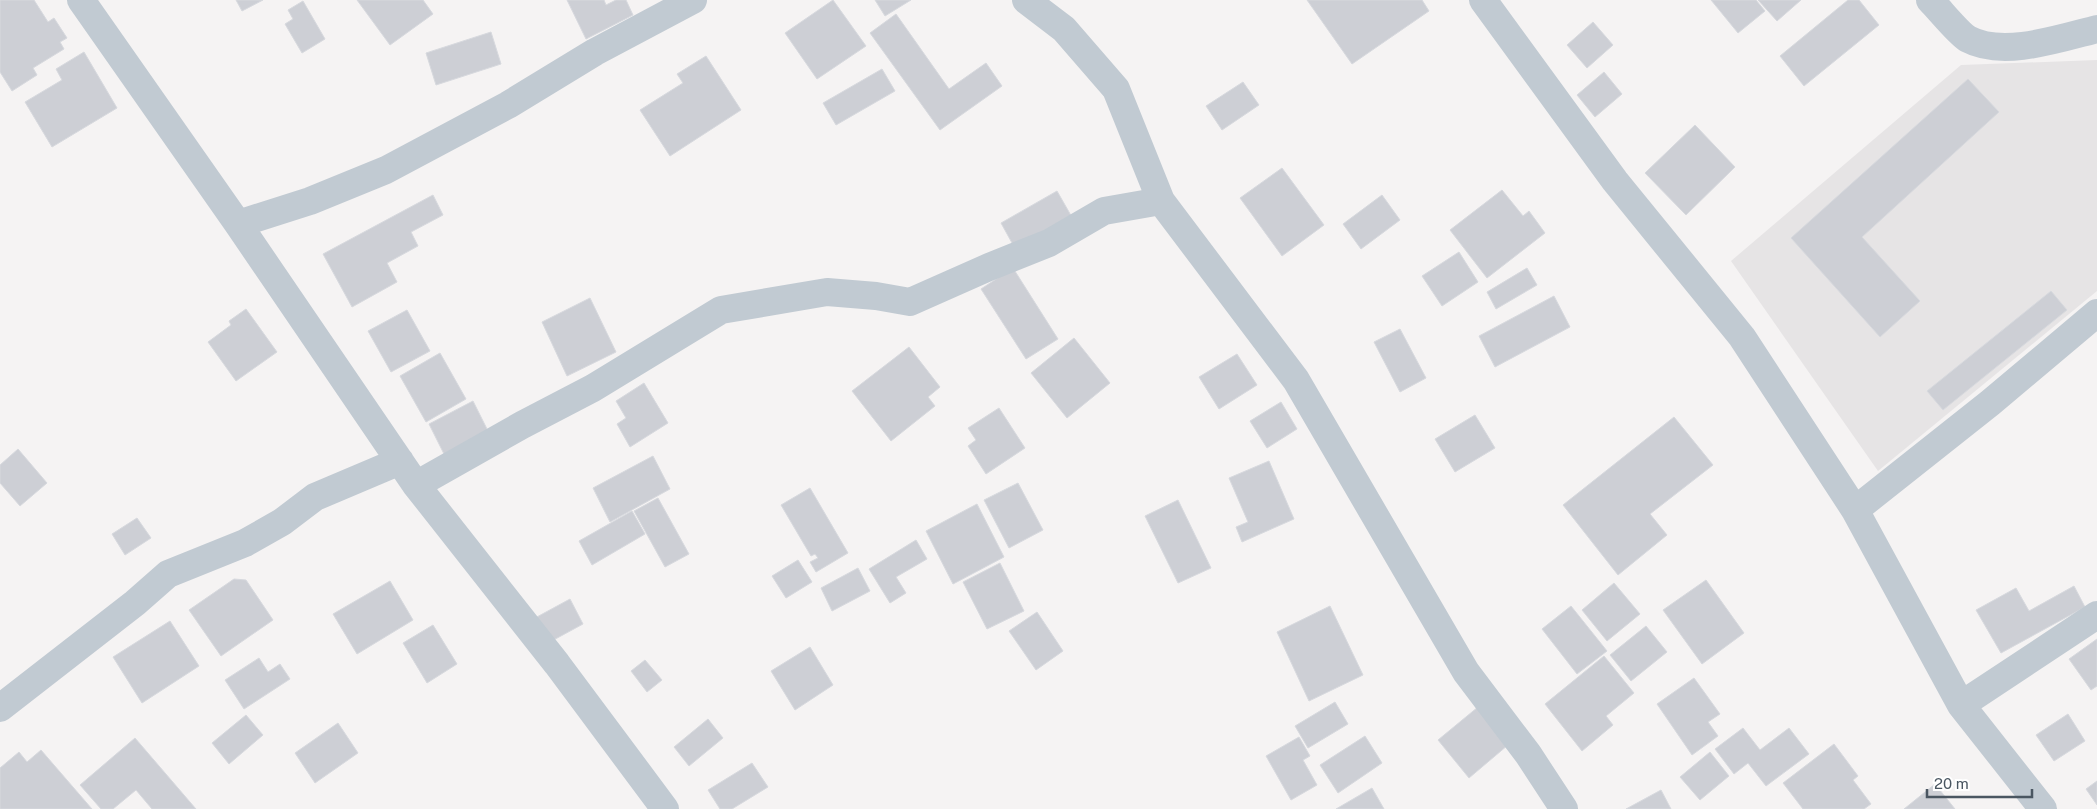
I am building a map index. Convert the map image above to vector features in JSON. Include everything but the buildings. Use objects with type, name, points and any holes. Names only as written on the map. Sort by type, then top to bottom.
[{"type":"street","points":[[81,0],[238,224],[416,485],[557,664],[665,809]]},
{"type":"street","points":[[238,224],[310,201],[386,170],[508,105],[595,52],[693,0]]},
{"type":"street","points":[[1026,0],[1064,29],[1116,89],[1161,201],[1296,380],[1466,672],[1528,754],[1564,809]]},
{"type":"street","points":[[1483,0],[1615,181],[1742,337],[1855,510],[1961,705],[2043,809]]},
{"type":"street","points":[[1930,0],[1968,38],[1990,46],[2032,45],[2097,29]]},
{"type":"street","points":[[416,485],[514,429],[593,388],[721,310],[827,292],[876,296],[910,302],[989,266],[1049,243],[1104,212],[1161,201]]},
{"type":"street","points":[[1855,510],[1990,403],[2097,314]]},
{"type":"street","points":[[0,708],[135,603],[168,574],[245,543],[282,522],[315,497],[400,461]]},
{"type":"street","points":[[1961,705],[2097,615]]},
{"type":"shaded area","points":[[2097,60],[2097,291],[1878,471],[1731,261],[1961,65]]}]
